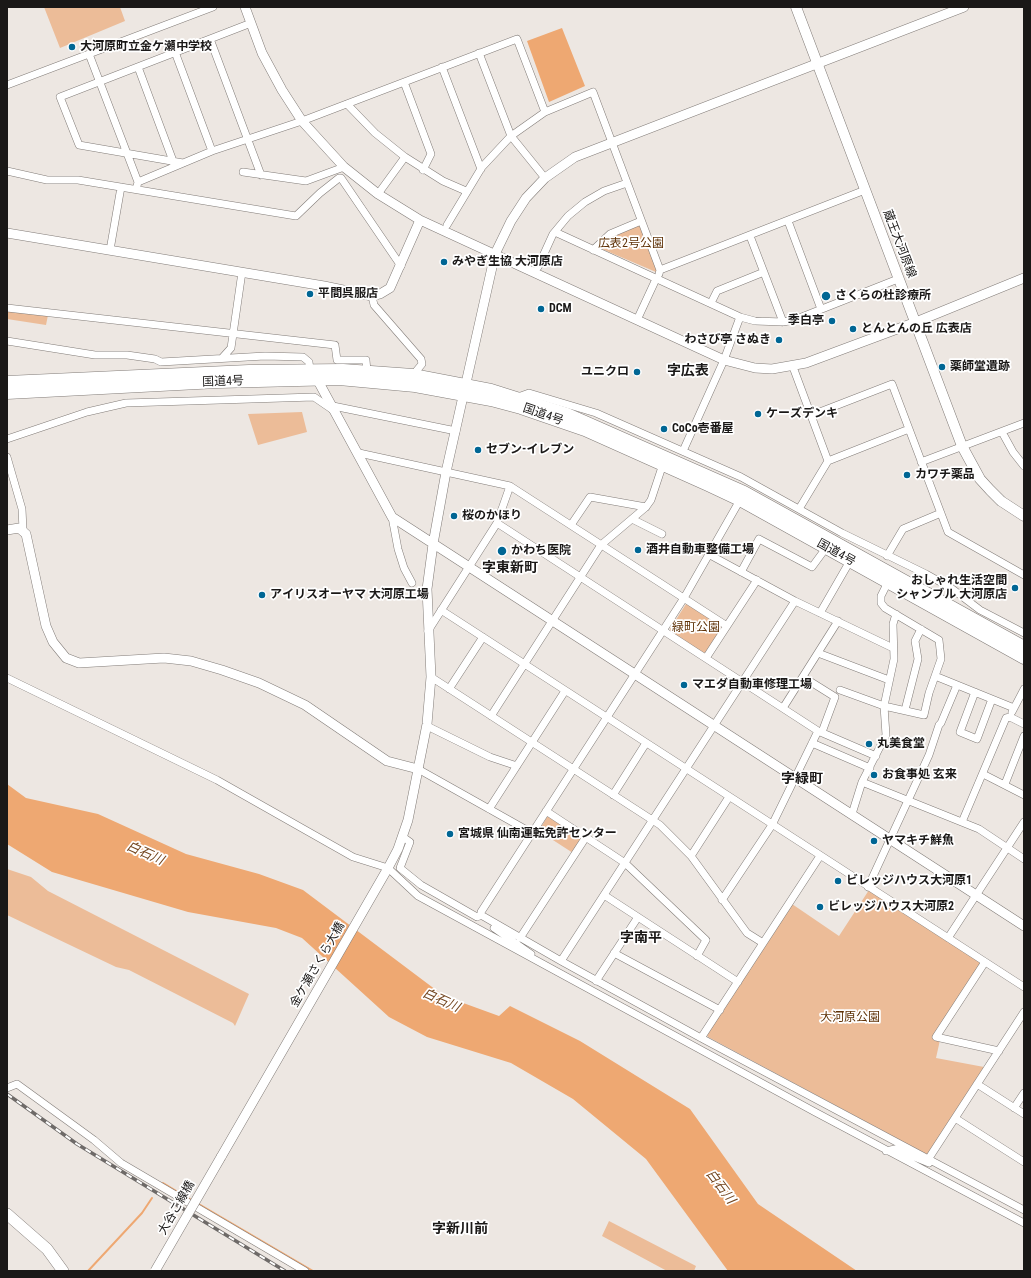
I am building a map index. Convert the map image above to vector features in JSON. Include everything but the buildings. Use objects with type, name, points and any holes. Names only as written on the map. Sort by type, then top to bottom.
[{"type":"highway","name":"国道4号","points":[[7,393],[217,382],[367,371],[413,375],[464,389],[553,418],[663,464],[740,500],[1024,658]]},
{"type":"highway","name":"国道4号","points":[[7,382],[314,374],[379,382],[464,389],[518,397],[568,414],[599,427],[744,492],[1024,647]]},
{"type":"main road","name":"蔵王大河原線","points":[[796,7],[962,446],[980,479],[1000,501],[1024,516]]},
{"type":"main road","points":[[7,1214],[47,1249],[63,1271]]},
{"type":"street","points":[[7,85],[213,7]]},
{"type":"street","points":[[245,7],[262,53],[282,90],[302,120],[340,168],[420,220],[724,360],[755,368],[772,369],[793,367],[916,322],[1024,278]]},
{"type":"street","name":"金ケ瀬さくら大橋","points":[[221,1157],[388,868],[408,820],[427,726],[431,677],[427,589],[433,544],[446,472],[495,254],[511,221],[526,198],[545,178],[575,157],[964,7]]},
{"type":"street","points":[[184,163],[79,145],[60,96],[246,25]]},
{"type":"street","points":[[138,182],[246,138],[348,104],[517,38],[545,112]]},
{"type":"street","points":[[210,39],[261,175]]},
{"type":"street","points":[[175,52],[212,151]]},
{"type":"street","points":[[479,53],[511,136],[545,178]]},
{"type":"street","points":[[89,54],[138,182],[136,190]]},
{"type":"street","points":[[138,67],[173,161]]},
{"type":"street","points":[[442,67],[481,169]]},
{"type":"street","points":[[404,82],[431,154],[423,170]]},
{"type":"street","points":[[447,225],[466,191],[481,169],[511,136],[545,112],[593,92],[660,270],[637,320]]},
{"type":"street","points":[[348,104],[375,133],[405,157],[423,170],[466,191]]},
{"type":"street","points":[[378,194],[405,157]]},
{"type":"street","points":[[243,172],[306,181],[340,168]]},
{"type":"street","points":[[7,171],[47,180],[78,180],[296,216],[310,202],[339,178],[340,168]]},
{"type":"street","points":[[339,178],[341,178],[401,266]]},
{"type":"street","points":[[538,267],[555,232],[568,216],[585,202],[604,191],[627,183]]},
{"type":"street","points":[[110,250],[120,187]]},
{"type":"street","points":[[660,270],[865,190]]},
{"type":"street","points":[[7,233],[242,272],[372,296],[380,294],[390,288],[420,220]]},
{"type":"street","points":[[593,250],[610,234],[623,227],[641,221]]},
{"type":"street","points":[[788,221],[821,309]]},
{"type":"street","points":[[555,232],[740,317],[755,321],[783,322],[898,279]]},
{"type":"street","points":[[750,236],[783,322]]},
{"type":"street","points":[[222,358],[231,348],[242,272]]},
{"type":"street","points":[[711,303],[717,291],[764,272]]},
{"type":"street","points":[[372,296],[374,305],[421,359],[422,364],[413,375]]},
{"type":"street","points":[[7,308],[335,345],[337,360],[366,360],[367,371]]},
{"type":"street","points":[[683,450],[724,360],[740,317]]},
{"type":"street","points":[[7,342],[95,355],[127,355],[162,362],[265,356],[303,357],[309,362],[314,374],[335,409],[392,517],[398,549],[404,568],[412,583]]},
{"type":"street","points":[[793,367],[828,461]]},
{"type":"street","points":[[812,416],[892,384],[948,532],[1024,575]]},
{"type":"street","points":[[518,397],[529,393],[596,413],[683,450],[741,477],[888,556],[926,574],[951,588],[980,610],[1024,633]]},
{"type":"street","points":[[7,439],[87,412],[126,403],[314,397],[335,409],[456,431]]},
{"type":"street","points":[[922,462],[1024,423]]},
{"type":"street","points":[[799,509],[828,461],[909,429]]},
{"type":"street","points":[[1002,432],[1013,452],[1024,466]]},
{"type":"street","points":[[359,453],[510,486],[727,626]]},
{"type":"street","points":[[7,457],[22,509],[23,530],[26,534],[46,626],[53,642],[66,658],[79,663],[164,658],[191,661],[259,683],[305,705],[387,761],[418,769],[532,833]]},
{"type":"street","points":[[491,716],[601,544],[646,507],[651,500],[663,464]]},
{"type":"street","points":[[428,631],[497,523],[510,486]]},
{"type":"street","points":[[571,525],[590,497],[646,507]]},
{"type":"street","points":[[481,915],[481,912],[684,598],[740,500]]},
{"type":"street","points":[[888,556],[903,529],[941,513]]},
{"type":"street","points":[[392,517],[1024,926]]},
{"type":"street","points":[[632,519],[662,534]]},
{"type":"street","points":[[497,523],[820,732],[876,756]]},
{"type":"street","points":[[7,530],[19,528],[23,530]]},
{"type":"street","points":[[741,572],[758,539],[812,567],[826,548]]},
{"type":"street","points":[[710,554],[795,601],[893,648]]},
{"type":"street","points":[[820,613],[850,561]]},
{"type":"street","points":[[706,658],[757,580]]},
{"type":"street","points":[[840,690],[884,706],[924,715],[941,659],[939,640],[885,608],[881,603],[881,596],[888,582]]},
{"type":"street","points":[[561,961],[795,601]]},
{"type":"street","points":[[441,610],[1024,987]]},
{"type":"street","points":[[852,814],[862,782],[886,735],[884,706],[894,659],[893,624],[896,614]]},
{"type":"street","points":[[783,708],[838,622]]},
{"type":"street","points":[[905,710],[918,659],[915,641],[922,629]]},
{"type":"street","points":[[449,689],[483,637]]},
{"type":"street","points":[[818,653],[889,680]]},
{"type":"street","points":[[935,676],[1014,708]]},
{"type":"street","points":[[431,677],[653,820],[691,856],[747,933],[763,943]]},
{"type":"street","points":[[722,900],[772,825],[812,743],[820,732],[835,697],[803,677]]},
{"type":"street","points":[[7,678],[217,780],[353,857],[388,868],[418,896],[886,1151],[1024,1223]]},
{"type":"street","points":[[868,887],[930,755],[938,725],[941,723],[957,685]]},
{"type":"street","points":[[962,822],[1006,718],[1010,717],[1024,689]]},
{"type":"street","points":[[489,809],[565,691]]},
{"type":"street","points":[[975,692],[960,732],[977,739],[992,699]]},
{"type":"street","points":[[1010,717],[1024,724]]},
{"type":"street","points":[[427,726],[490,757],[517,766]]},
{"type":"street","points":[[1005,784],[1024,736]]},
{"type":"street","points":[[613,795],[646,743]]},
{"type":"street","points":[[812,743],[870,768]]},
{"type":"street","points":[[982,774],[1005,784],[1024,795]]},
{"type":"street","points":[[862,782],[980,829],[1024,859]]},
{"type":"street","points":[[691,856],[729,797]]},
{"type":"street","points":[[546,811],[625,863],[706,940],[697,956]]},
{"type":"street","points":[[948,938],[1024,822]]},
{"type":"street","points":[[402,837],[410,842],[400,868],[421,885],[477,917],[481,915],[596,981],[1024,1210]]},
{"type":"street","points":[[520,938],[586,837]]},
{"type":"street","points":[[701,1038],[820,856]]},
{"type":"street","points":[[604,895],[738,982]]},
{"type":"street","points":[[596,981],[638,917]]},
{"type":"street","points":[[492,922],[493,928],[535,956],[544,965]]},
{"type":"street","points":[[614,953],[720,1010]]},
{"type":"street","points":[[985,962],[936,1036],[999,1051]]},
{"type":"street","points":[[928,1158],[1023,1015]]},
{"type":"street","points":[[7,1088],[17,1084],[94,1140],[121,1163],[305,1271]]},
{"type":"street","points":[[977,1084],[1024,1114]]},
{"type":"street","points":[[1014,1108],[1024,1093]]},
{"type":"street","points":[[955,1118],[1024,1162]]},
{"type":"street","points":[[886,1151],[895,1149],[932,1164],[940,1165]]},
{"type":"street","name":"大谷こ線橋","points":[[155,1271],[221,1157]]},
{"type":"green space","points":[[44,7],[120,7],[125,21],[60,48]]},
{"type":"green space","name":"広表2号公園","points":[[641,224],[658,269],[656,272],[602,249],[602,243],[616,234]]},
{"type":"green space","points":[[7,311],[48,315],[46,325],[7,319]]},
{"type":"green space","points":[[302,412],[307,432],[258,445],[248,414]]},
{"type":"green space","name":"緑町公園","points":[[689,603],[721,625],[722,629],[706,652],[703,653],[670,632],[670,629],[686,604]]},
{"type":"green space","points":[[547,817],[551,817],[580,836],[582,839],[573,853],[539,831]]},
{"type":"green space","points":[[7,869],[31,877],[48,891],[249,994],[235,1026],[233,1023],[129,970],[116,967],[7,915]]},
{"type":"green space","name":"大河原公園","points":[[869,890],[979,961],[980,964],[932,1038],[940,1040],[936,1058],[984,1067],[928,1154],[708,1037],[707,1035],[792,904],[839,936]]},
{"type":"green space","points":[[609,1221],[696,1266],[694,1271],[667,1271],[602,1236]]},
{"type":"water","points":[[562,28],[585,86],[549,102],[527,41]]},
{"type":"water","name":"白石川","points":[[7,784],[26,798],[98,814],[186,854],[259,874],[303,890],[444,996],[499,1016],[510,1006],[580,1041],[690,1109],[758,1204],[857,1271],[728,1271],[646,1159],[573,1099],[511,1063],[427,1037],[389,1017],[302,938],[276,928],[188,912],[52,872],[7,844]]},
{"type":"waterway","points":[[161,1185],[163,1183],[193,1201]]},
{"type":"waterway","points":[[88,1271],[142,1213],[152,1198]]},
{"type":"waterway","points":[[197,1203],[313,1271]]},
{"type":"railway","points":[[7,1094],[77,1144],[285,1271]]},
{"type":"place","name":"大河原町立金ケ瀬中学校","points":[[72,47]]},
{"type":"place","name":"みやぎ生協 大河原店","points":[[444,262]]},
{"type":"place","name":"平間呉服店","points":[[310,294]]},
{"type":"place","name":"さくらの杜診療所","points":[[826,296]]},
{"type":"place","name":"DCM","points":[[541,309]]},
{"type":"place","name":"季白亭","points":[[832,321]]},
{"type":"place","name":"とんとんの丘 広表店","points":[[853,329]]},
{"type":"place","name":"わさび亭 さぬき","points":[[779,340]]},
{"type":"place","name":"薬師堂遺跡","points":[[942,367]]},
{"type":"place","name":"ユニクロ","points":[[637,372]]},
{"type":"place","name":"ケーズデンキ","points":[[758,414]]},
{"type":"place","name":"CoCo壱番屋","points":[[664,429]]},
{"type":"place","name":"セブン-イレブン","points":[[478,450]]},
{"type":"place","name":"カワチ薬品","points":[[907,475]]},
{"type":"place","name":"桜のかほり","points":[[454,516]]},
{"type":"place","name":"酒井自動車整備工場","points":[[638,550]]},
{"type":"place","name":"かわち医院","points":[[502,551]]},
{"type":"place","name":"おしゃれ生活空間 シャンブル 大河原店","points":[[1015,588]]},
{"type":"place","name":"アイリスオーヤマ 大河原工場","points":[[262,595]]},
{"type":"place","name":"マエダ自動車修理工場","points":[[684,685]]},
{"type":"place","name":"丸美食堂","points":[[869,744]]},
{"type":"place","name":"お食事処 玄来","points":[[874,775]]},
{"type":"place","name":"宮城県 仙南運転免許センター","points":[[450,834]]},
{"type":"place","name":"ヤマキチ鮮魚","points":[[874,841]]},
{"type":"place","name":"ビレッジハウス大河原1","points":[[838,881]]},
{"type":"place","name":"ビレッジハウス大河原2","points":[[820,907]]},
{"type":"district","name":"字広表","points":[[688,371]]},
{"type":"district","name":"字東新町","points":[[510,568]]},
{"type":"district","name":"字緑町","points":[[802,779]]},
{"type":"district","name":"字南平","points":[[641,938]]},
{"type":"district","name":"字新川前","points":[[460,1229]]}]
